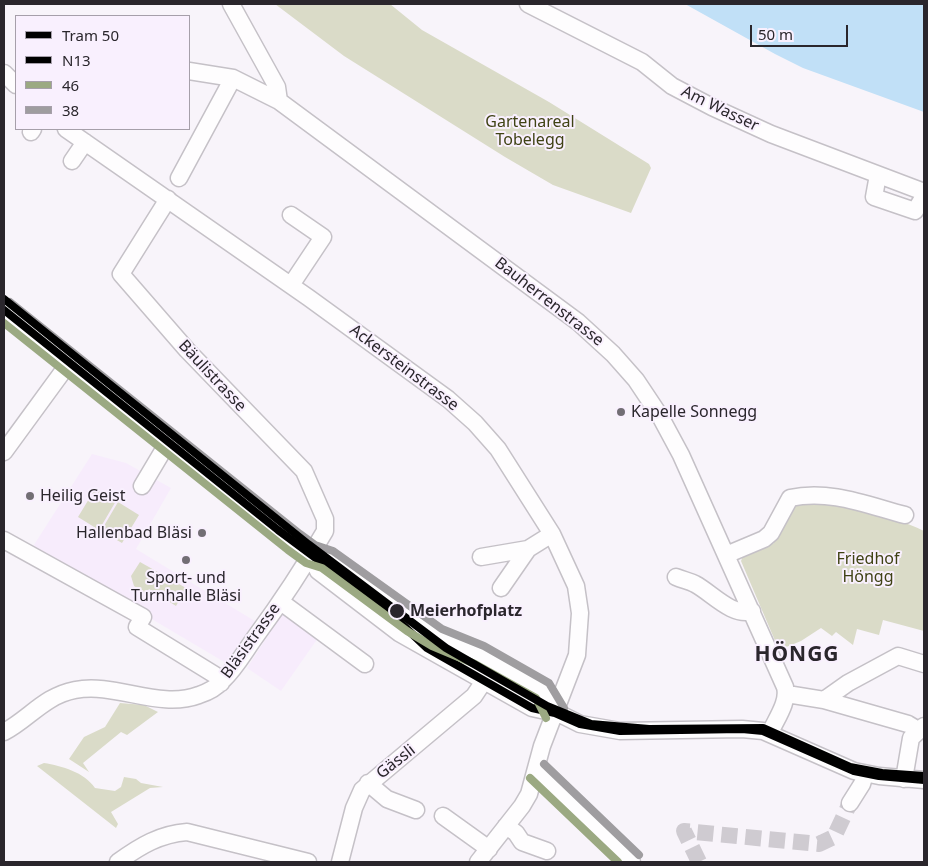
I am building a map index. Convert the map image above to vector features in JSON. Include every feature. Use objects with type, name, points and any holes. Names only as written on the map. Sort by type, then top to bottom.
[{"type":"street","points":[[231,4],[277,87],[278,101]]},
{"type":"street","name":"Am Wasser","points":[[528,4],[642,62],[672,86],[712,107],[771,134],[924,192]]},
{"type":"street","name":"Bauherrenstrasse","points":[[190,71],[233,78],[278,101],[578,322],[613,354],[636,380],[660,416],[681,455],[752,611],[786,694]]},
{"type":"street","points":[[179,178],[233,78]]},
{"type":"street","name":"Ackersteinstrasse","points":[[67,130],[291,285],[433,388],[475,423],[498,450],[552,534],[576,586],[580,613],[577,655],[542,746],[537,771],[529,794],[484,856]]},
{"type":"street","points":[[72,162],[85,142]]},
{"type":"street","points":[[878,175],[874,197],[915,211],[924,196]]},
{"type":"street","name":"Bäulistrasse","points":[[168,199],[121,274],[187,350],[304,471],[325,519],[325,531],[311,554]]},
{"type":"street","points":[[291,215],[323,237],[291,285]]},
{"type":"street","points":[[4,310],[311,554],[327,558],[413,624],[432,643],[484,681],[532,708],[555,713],[580,724],[620,731],[742,729],[770,733],[840,766],[865,774],[924,780]]},
{"type":"street","points":[[4,452],[69,363]]},
{"type":"street","points":[[142,486],[164,449]]},
{"type":"street","points":[[726,555],[764,539],[771,533],[790,498],[818,494],[905,515]]},
{"type":"street","points":[[528,549],[503,586],[489,555],[528,549],[552,534]]},
{"type":"street","points":[[4,540],[142,617],[137,627],[215,675],[220,683]]},
{"type":"street","name":"Bläsistrasse","points":[[4,732],[35,708],[73,690],[103,689],[172,699],[198,696],[220,683],[234,669],[311,554]]},
{"type":"street","points":[[676,577],[695,584],[744,613],[752,611]]},
{"type":"street","points":[[280,602],[365,664]]},
{"type":"street","points":[[432,643],[479,655],[543,691],[555,713]]},
{"type":"street","points":[[824,700],[848,683],[898,656],[924,664]]},
{"type":"street","name":"Gässli","points":[[340,862],[358,797],[368,784],[466,703],[484,681]]},
{"type":"street","points":[[770,733],[786,694],[824,700],[921,728],[911,738],[904,778]]},
{"type":"street","points":[[537,771],[632,862]]},
{"type":"street","points":[[850,802],[862,784],[865,774]]},
{"type":"street","points":[[368,784],[387,799],[416,810]]},
{"type":"street","points":[[443,816],[484,856]]},
{"type":"street","points":[[506,826],[516,833],[522,842],[547,851]]},
{"type":"street","points":[[118,862],[149,841],[175,833],[187,832],[308,862]]},
{"type":"shaded area","points":[[92,454],[126,463],[171,488],[136,549],[258,623],[231,666],[32,548]]},
{"type":"shaded area","points":[[282,614],[318,638],[281,691],[247,668]]},
{"type":"green space","name":"Gartenareal Tobelegg","points":[[275,4],[390,4],[422,30],[549,102],[649,164],[651,168],[631,213],[553,185],[505,157],[344,56]]},
{"type":"green space","points":[[95,489],[116,501],[99,530],[78,517]]},
{"type":"green space","name":"Friedhof Höngg","points":[[800,501],[879,514],[924,531],[924,631],[883,620],[879,635],[857,629],[853,645],[836,632],[832,636],[821,628],[801,641],[779,650],[741,561],[743,556],[774,543],[778,525]]},
{"type":"green space","points":[[118,502],[139,515],[122,543],[101,531]]},
{"type":"green space","points":[[140,562],[186,588],[176,606],[149,589],[146,594],[134,586],[131,576]]},
{"type":"green space","points":[[120,703],[144,705],[158,712],[127,735],[121,732],[83,763],[89,772],[69,759],[84,737],[105,727]]},
{"type":"green space","points":[[44,763],[65,768],[79,774],[95,788],[115,791],[121,787],[124,777],[136,779],[141,783],[163,787],[150,788],[111,812],[118,824],[116,828],[37,766]]},
{"type":"water","points":[[685,4],[924,4],[924,112],[803,68]]},
{"type":"tunnel","points":[[699,862],[684,831],[819,844],[834,837],[850,803]]},
{"type":"tram line","name":"50","points":[[4,299],[308,544],[446,648],[547,706],[591,724],[649,729],[763,728],[850,767],[882,773],[924,776]]},
{"type":"transit line","name":"38","points":[[10,302],[315,545],[333,551],[442,629],[484,646],[549,683],[564,708]]},
{"type":"transit line","name":"N13","points":[[4,310],[278,530],[391,614],[427,648],[532,708],[555,713],[580,724],[620,731],[742,729],[763,731],[854,771],[879,776],[924,780]]},
{"type":"transit line","name":"46","points":[[4,323],[288,550],[306,563],[322,568],[407,631],[432,646],[475,664],[536,698],[546,718]]},
{"type":"transit line","name":"38","points":[[544,764],[639,855]]},
{"type":"transit line","name":"46","points":[[530,778],[618,862]]},
{"type":"place","name":"Kapelle Sonnegg","points":[[621,412]]},
{"type":"place","name":"Heilig Geist","points":[[30,496]]},
{"type":"place","name":"Hallenbad Bläsi","points":[[202,533]]},
{"type":"place","name":"Sport- und Turnhalle Bläsi","points":[[186,560]]},
{"type":"place","name":"Meierhofplatz","points":[[397,611]]},
{"type":"district","name":"HÖNGG","points":[[797,655]]}]
